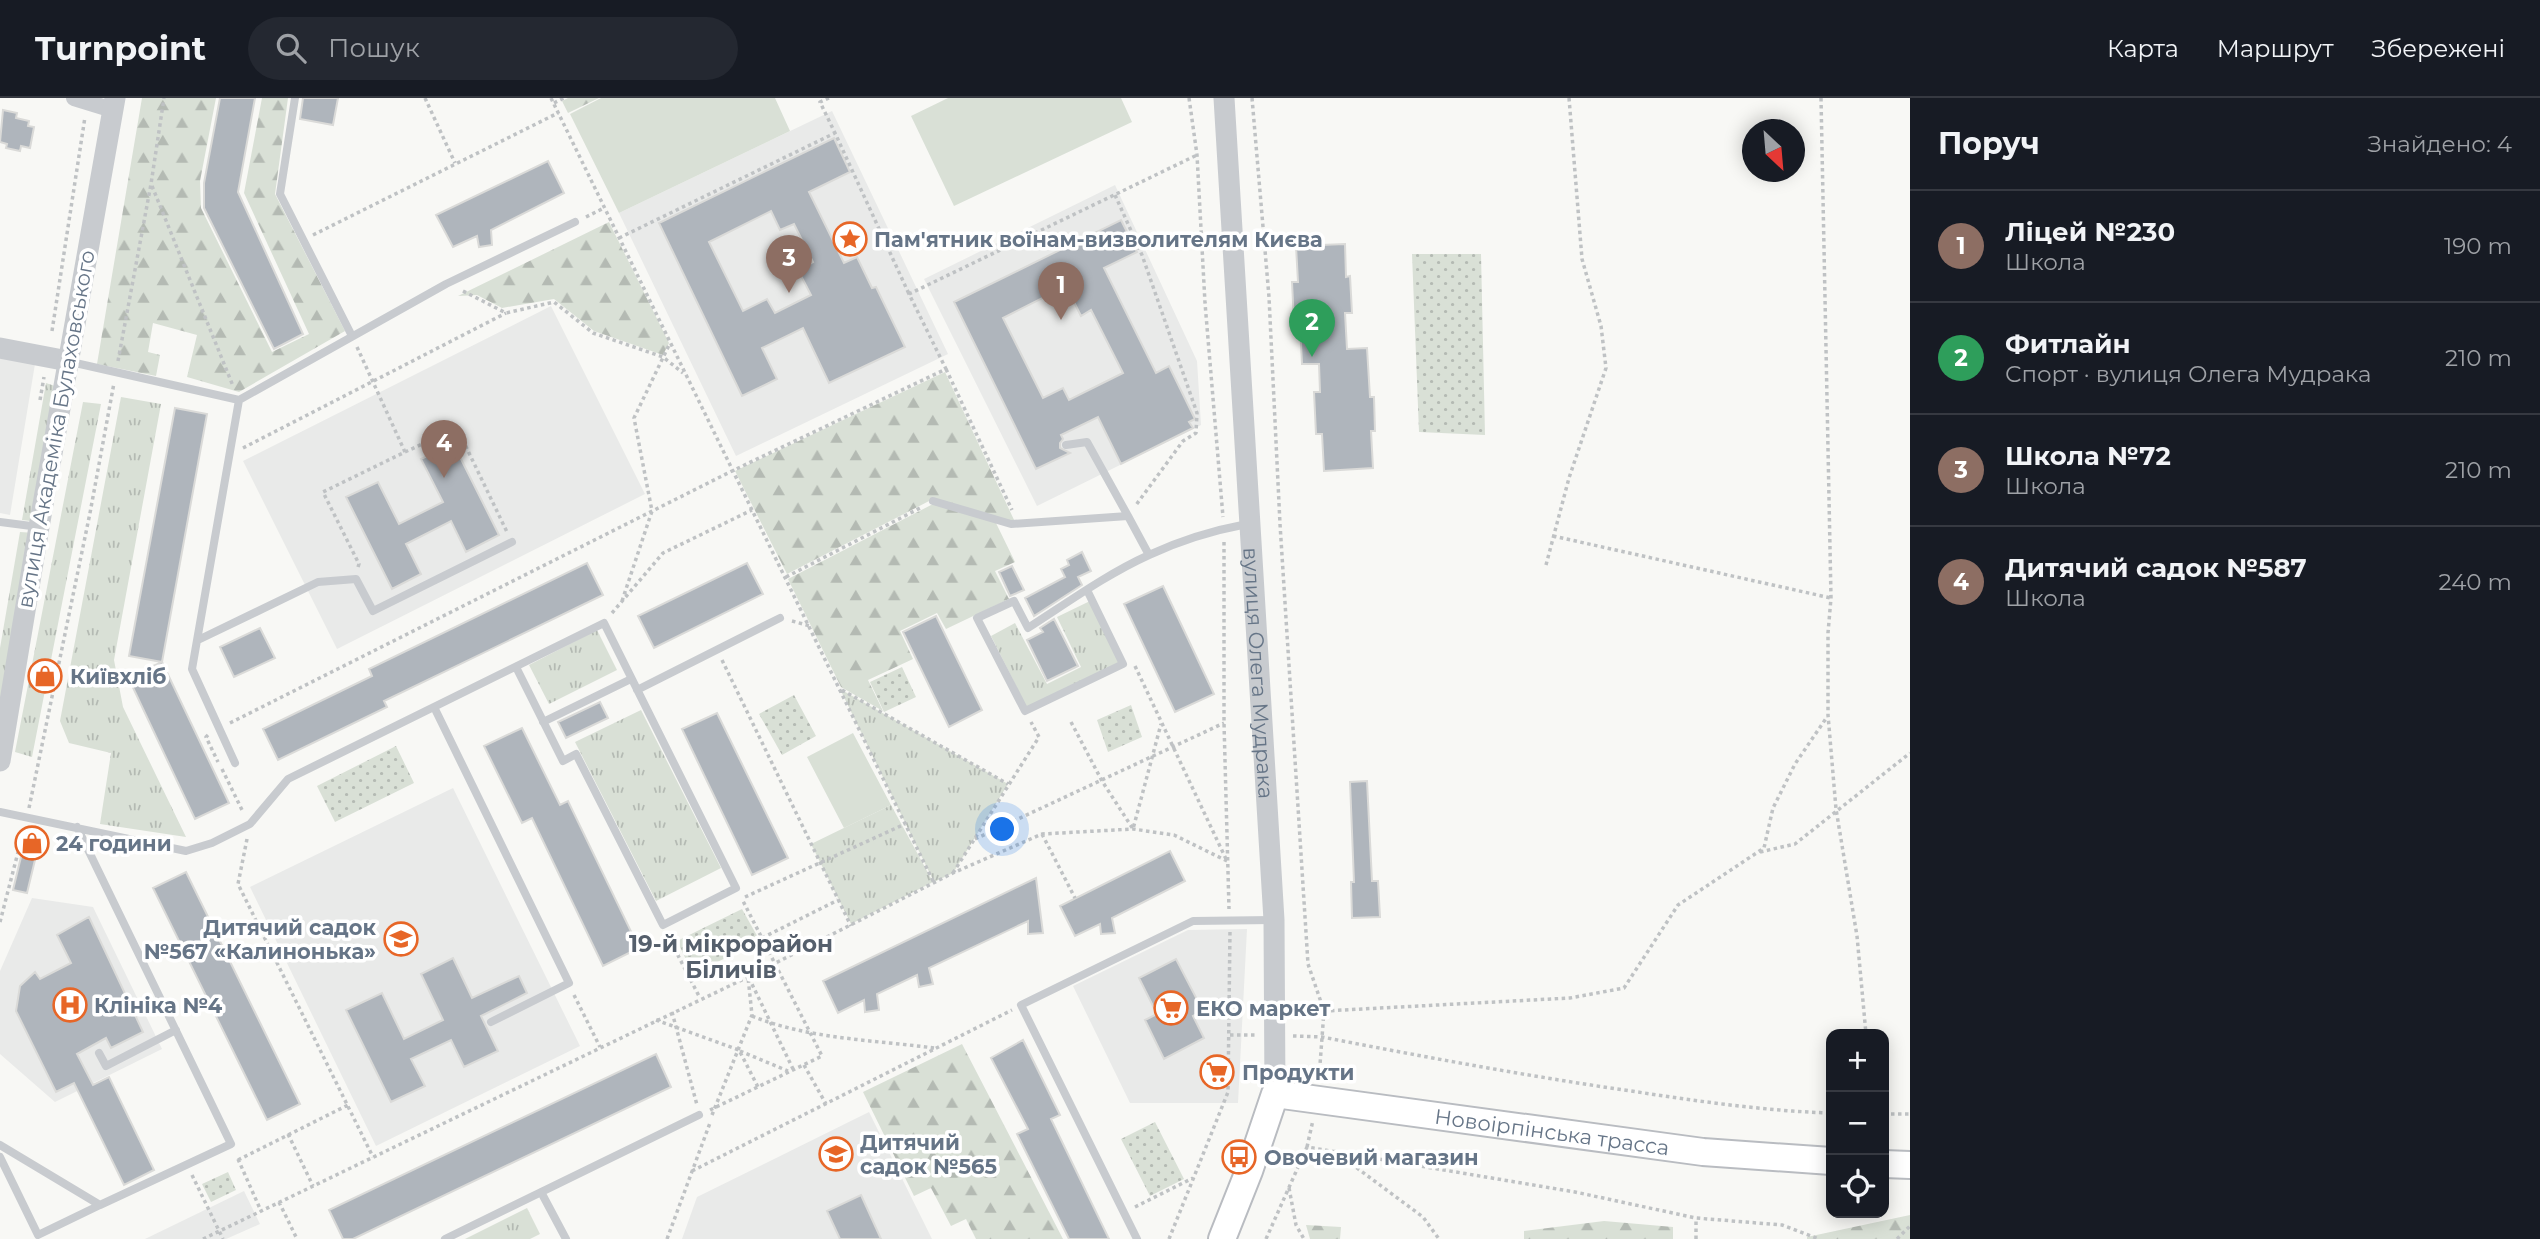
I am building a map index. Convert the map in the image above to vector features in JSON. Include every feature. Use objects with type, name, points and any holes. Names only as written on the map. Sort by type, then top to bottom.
[{"type":"main road","name":"Новоірпінська трасса","points":[[1275,1094],[1703,1152],[1826,1161]]},
{"type":"main road","name":"вулиця Олега Мудрака","points":[[1222,1239],[1275,1094]]},
{"type":"main road","points":[[1889,1164],[1910,1165]]},
{"type":"street","points":[[74,98],[114,104]]},
{"type":"street","name":"вулиця Олега Мудрака","points":[[1224,98],[1274,920],[1275,1094]]},
{"type":"street","name":"вулиця Академіка Булаховського","points":[[0,761],[114,104]]},
{"type":"street","points":[[0,348],[68,361]]},
{"type":"lane","points":[[295,98],[280,194],[352,336]]},
{"type":"lane","points":[[68,361],[239,400],[446,284],[575,222]]},
{"type":"lane","points":[[235,763],[192,669],[239,400]]},
{"type":"lane","points":[[1066,445],[1087,442],[1149,555]]},
{"type":"lane","points":[[933,501],[1011,524],[1128,516]]},
{"type":"lane","points":[[0,522],[39,527]]},
{"type":"lane","points":[[1087,590],[1123,664],[1025,711],[977,618],[1014,601],[1028,628],[1087,590],[1149,555],[1223,528],[1250,523]]},
{"type":"lane","points":[[198,640],[318,582],[356,579],[373,611],[512,542]]},
{"type":"lane","points":[[637,690],[780,618]]},
{"type":"lane","points":[[0,812],[186,850],[212,844],[250,824],[288,779],[604,623],[736,888],[663,925],[576,754],[563,761],[516,667]]},
{"type":"lane","points":[[543,722],[631,679]]},
{"type":"lane","points":[[434,707],[569,984],[491,1022]]},
{"type":"lane","points":[[0,1157],[38,1235],[231,1144],[77,827]]},
{"type":"lane","points":[[1137,1239],[1021,1005],[1194,921],[1274,920]]},
{"type":"lane","points":[[99,1053],[106,1066],[176,1030]]},
{"type":"lane","points":[[445,1239],[699,1115]]},
{"type":"lane","points":[[0,1144],[100,1205]]},
{"type":"lane","points":[[541,1192],[565,1239]]},
{"type":"path","points":[[0,922],[27,817],[90,513],[151,184],[164,98]]},
{"type":"path","points":[[425,98],[456,163]]},
{"type":"path","points":[[564,98],[552,101],[934,883]]},
{"type":"path","points":[[829,98],[818,99],[1018,524]]},
{"type":"path","points":[[1169,1239],[1228,1092],[1231,963],[1224,723],[1223,528],[1205,303],[1197,155],[1189,98]]},
{"type":"path","points":[[1252,98],[1269,297],[1280,538],[1308,964],[1324,1011],[1570,998],[1624,988],[1678,905],[1764,848],[1773,807],[1795,764],[1828,715]]},
{"type":"path","points":[[1546,565],[1569,478],[1606,368],[1601,326],[1582,259],[1569,98]]},
{"type":"path","points":[[1821,98],[1831,598],[1828,633],[1828,715],[1836,809],[1857,936],[1866,1029]]},
{"type":"path","points":[[304,240],[558,113]]},
{"type":"path","points":[[619,237],[835,133]]},
{"type":"path","points":[[909,294],[1197,155]]},
{"type":"path","points":[[151,184],[239,400]]},
{"type":"path","points":[[1115,195],[1142,255],[1197,413],[1196,433],[1183,441],[1128,516]]},
{"type":"path","points":[[575,222],[605,208]]},
{"type":"path","points":[[446,284],[477,296],[506,313]]},
{"type":"path","points":[[229,455],[506,313],[554,302],[593,333],[663,357],[685,374]]},
{"type":"path","points":[[352,336],[405,452]]},
{"type":"path","points":[[622,601],[652,511],[634,418],[670,343]]},
{"type":"path","points":[[373,1157],[238,884],[250,824],[206,737],[732,471],[946,369]]},
{"type":"path","points":[[356,579],[359,564],[323,492],[457,428],[512,542]]},
{"type":"path","points":[[786,577],[933,501]]},
{"type":"path","points":[[604,623],[663,553],[752,510]]},
{"type":"path","points":[[1553,536],[1831,598]]},
{"type":"path","points":[[717,650],[851,926]]},
{"type":"path","points":[[1132,660],[1227,861]]},
{"type":"path","points":[[840,689],[1008,783]]},
{"type":"path","points":[[953,873],[1039,737],[1025,711]]},
{"type":"path","points":[[1071,722],[1102,781],[1133,829]]},
{"type":"path","points":[[1133,829],[1162,722]]},
{"type":"path","points":[[973,840],[1224,723]]},
{"type":"path","points":[[1754,854],[1795,844],[1910,753]]},
{"type":"path","points":[[672,1012],[699,1115],[822,1056],[741,898],[905,824]]},
{"type":"path","points":[[203,1239],[851,926],[953,873],[1042,835],[1133,829],[1174,835],[1227,861]]},
{"type":"path","points":[[1042,835],[1075,898]]},
{"type":"path","points":[[762,938],[838,900]]},
{"type":"path","points":[[663,925],[700,999]]},
{"type":"path","points":[[667,1239],[751,1015],[748,976]]},
{"type":"path","points":[[748,976],[792,1071]]},
{"type":"path","points":[[569,984],[600,1047]]},
{"type":"path","points":[[692,1171],[1021,1005]]},
{"type":"path","points":[[751,1015],[771,1023],[810,1032],[936,1048]]},
{"type":"path","points":[[656,1020],[792,1071]]},
{"type":"path","points":[[1322,1037],[1568,1082],[1741,1107],[1826,1113]]},
{"type":"path","points":[[738,1050],[758,1087]]},
{"type":"path","points":[[804,1065],[825,1104]]},
{"type":"path","points":[[238,1160],[348,1105]]},
{"type":"path","points":[[1889,1114],[1910,1114]]},
{"type":"path","points":[[288,1134],[313,1186]]},
{"type":"path","points":[[231,1144],[261,1211]]},
{"type":"path","points":[[1266,1239],[1307,1147],[1332,1149],[1575,1192],[1696,1218],[1782,1225],[1819,1239]]},
{"type":"path","points":[[1332,1149],[1423,1217],[1439,1239]]},
{"type":"path","points":[[187,1164],[223,1239]]},
{"type":"path","points":[[1124,1213],[1194,1178]]},
{"type":"path","points":[[1290,1188],[1296,1225],[1304,1239]]},
{"type":"path","points":[[279,1202],[298,1239]]},
{"type":"path","points":[[1696,1218],[1696,1239]]},
{"type":"path","points":[[1897,1239],[1910,1226]]},
{"type":"shaded area","points":[[832,111],[948,354],[736,456],[619,213]]},
{"type":"shaded area","points":[[1115,185],[1197,361],[1201,425],[1037,506],[924,279]]},
{"type":"shaded area","points":[[551,306],[645,494],[337,649],[243,461]]},
{"type":"shaded area","points":[[0,357],[35,364],[10,515],[0,513]]},
{"type":"shaded area","name":"Дитячий садок №567 «Калинонька»","points":[[453,788],[580,1046],[376,1146],[250,887]]},
{"type":"shaded area","name":"Клініка №4","points":[[32,898],[93,907],[162,1049],[55,1102],[0,1054],[0,971]]},
{"type":"shaded area","points":[[1247,929],[1238,1103],[1130,1103],[1073,986],[1188,930]]},
{"type":"shaded area","name":"Дитячий садок №565","points":[[869,1112],[932,1239],[682,1239],[697,1197]]},
{"type":"shaded area","points":[[244,1191],[260,1224],[226,1239],[145,1239]]},
{"type":"green space","points":[[142,98],[216,98],[200,181],[201,208],[272,352],[309,334],[244,193],[262,98],[288,98],[275,194],[345,331],[239,392],[187,377],[197,335],[153,323],[148,352],[160,355],[156,376],[97,364]]},
{"type":"green space","points":[[568,98],[599,98],[568,113],[562,101]]},
{"type":"green space","points":[[601,98],[775,98],[790,131],[619,213],[570,114]]},
{"type":"green space","points":[[948,98],[1121,98],[1132,122],[954,206],[911,116]]},
{"type":"green space","points":[[609,222],[669,343],[663,355],[594,331],[554,299],[502,308],[477,295],[458,296]]},
{"type":"green space","points":[[1412,254],[1481,254],[1485,435],[1419,432]]},
{"type":"green space","points":[[945,372],[1015,522],[933,499],[787,574],[735,471]]},
{"type":"green space","points":[[46,383],[61,388],[38,522],[22,520]]},
{"type":"green space","points":[[121,397],[161,404],[114,660],[123,707],[186,837],[100,824],[111,753],[69,743],[60,721]]},
{"type":"green space","points":[[83,402],[101,404],[32,757],[15,752]]},
{"type":"green space","points":[[933,504],[996,523],[1015,562],[995,571],[1009,599],[946,629],[937,613],[900,631],[913,659],[868,680],[883,711],[841,687],[788,579]]},
{"type":"green space","points":[[20,532],[36,533],[0,738],[0,648]]},
{"type":"green space","points":[[1090,601],[1120,663],[1027,708],[991,636],[1015,623],[1047,684],[1081,667],[1057,617]]},
{"type":"green space","points":[[597,630],[617,670],[549,704],[529,665]]},
{"type":"green space","points":[[902,667],[916,697],[884,712],[870,682]]},
{"type":"green space","points":[[840,689],[1008,784],[953,873],[934,882]]},
{"type":"green space","points":[[794,695],[816,736],[782,755],[759,714]]},
{"type":"green space","points":[[1131,705],[1142,737],[1108,752],[1097,720]]},
{"type":"green space","points":[[641,710],[721,868],[656,901],[575,742]]},
{"type":"green space","points":[[853,733],[891,805],[844,828],[807,757]]},
{"type":"green space","points":[[396,746],[414,783],[335,822],[317,786]]},
{"type":"green space","points":[[891,805],[933,882],[851,924],[811,844]]},
{"type":"green space","points":[[742,909],[760,941],[693,974],[677,941]]},
{"type":"green space","points":[[962,1044],[1063,1239],[976,1239],[966,1219],[951,1226],[931,1188],[914,1196],[863,1092]]},
{"type":"green space","points":[[1155,1122],[1184,1179],[1150,1196],[1121,1139]]},
{"type":"green space","points":[[228,1172],[236,1190],[211,1202],[202,1184]]},
{"type":"green space","points":[[527,1208],[540,1234],[530,1239],[465,1239]]},
{"type":"green space","points":[[1910,1215],[1910,1239],[1807,1239],[1807,1237]]},
{"type":"green space","points":[[1604,1221],[1673,1227],[1673,1239],[1524,1239],[1524,1231]]},
{"type":"green space","points":[[1306,1225],[1341,1227],[1340,1239],[1310,1239]]},
{"type":"building","points":[[220,98],[255,98],[238,192],[303,334],[274,349],[204,208],[204,183]]},
{"type":"building","points":[[303,98],[338,98],[333,125],[300,119]]},
{"type":"building","points":[[3,110],[17,113],[16,118],[29,121],[28,126],[34,127],[30,148],[21,146],[20,151],[6,148],[7,144],[0,142]]},
{"type":"building","points":[[834,138],[850,172],[809,192],[844,263],[857,257],[872,288],[876,287],[905,347],[829,383],[803,328],[762,348],[777,379],[742,396],[659,223]],"holes":[[[771,211],[780,230],[794,224],[813,262],[798,270],[811,295],[775,313],[767,299],[743,311],[709,242]]]},
{"type":"building","points":[[548,161],[564,193],[491,230],[492,245],[479,247],[477,236],[453,247],[436,215]]},
{"type":"building","points":[[1121,220],[1137,252],[1104,268],[1156,373],[1169,366],[1195,419],[1189,422],[1193,428],[1121,464],[1098,417],[1061,435],[1063,439],[1060,448],[1070,453],[1036,469],[954,302]],"holes":[[[1066,286],[1081,316],[1091,310],[1123,373],[1069,400],[1063,388],[1043,398],[1003,318]]]},
{"type":"building","points":[[1345,244],[1346,277],[1350,276],[1352,313],[1345,313],[1347,349],[1367,348],[1370,397],[1374,397],[1375,431],[1371,431],[1373,468],[1324,471],[1322,434],[1316,434],[1314,392],[1320,392],[1319,364],[1302,364],[1300,323],[1294,323],[1292,282],[1298,282],[1296,246]]},
{"type":"building","points":[[175,408],[207,414],[162,662],[129,656]]},
{"type":"building","points":[[453,443],[499,535],[466,552],[451,521],[406,544],[421,574],[392,589],[346,497],[378,482],[399,524],[443,502],[421,459]]},
{"type":"building","points":[[1082,552],[1091,571],[1078,577],[1082,585],[1034,616],[1025,598],[1065,577],[1061,569],[1069,565],[1067,560]]},
{"type":"building","points":[[587,563],[603,595],[384,701],[387,707],[278,760],[263,729],[372,676],[369,669]]},
{"type":"building","points":[[747,563],[763,594],[654,648],[638,616]]},
{"type":"building","points":[[1012,566],[1024,590],[1010,596],[999,572]]},
{"type":"building","points":[[1163,586],[1214,694],[1175,712],[1124,604]]},
{"type":"building","points":[[936,616],[982,710],[949,727],[903,632]]},
{"type":"building","points":[[1054,619],[1078,666],[1047,681],[1027,640],[1043,632],[1040,628]]},
{"type":"building","points":[[260,628],[275,658],[234,677],[220,647]]},
{"type":"building","points":[[162,662],[229,803],[195,819],[128,677]]},
{"type":"building","points":[[600,702],[608,718],[566,738],[558,722]]},
{"type":"building","points":[[717,713],[788,858],[752,875],[682,729]]},
{"type":"building","points":[[522,728],[560,805],[568,801],[639,948],[603,966],[532,818],[522,823],[484,746]]},
{"type":"building","points":[[1367,781],[1372,881],[1378,881],[1380,917],[1352,918],[1351,882],[1354,882],[1350,782]]},
{"type":"building","points":[[27,832],[41,835],[27,893],[13,890]]},
{"type":"building","points":[[1170,851],[1185,881],[1112,918],[1115,933],[1101,934],[1100,924],[1075,936],[1060,906]]},
{"type":"building","points":[[186,872],[300,1104],[267,1120],[153,888]]},
{"type":"building","points":[[1036,878],[1043,933],[1028,934],[1028,921],[929,968],[933,984],[919,987],[917,975],[877,994],[879,1010],[865,1012],[864,1000],[838,1013],[823,981]]},
{"type":"building","points":[[89,917],[143,1032],[111,1048],[106,1038],[77,1054],[93,1085],[109,1077],[154,1170],[124,1185],[74,1083],[56,1092],[16,1011],[20,986],[35,972],[40,979],[71,963],[57,935]]},
{"type":"building","points":[[453,958],[472,998],[519,976],[527,993],[481,1016],[498,1051],[464,1067],[451,1040],[411,1059],[425,1086],[391,1102],[346,1010],[382,993],[404,1039],[443,1020],[421,974]]},
{"type":"building","points":[[1176,959],[1203,1011],[1193,1016],[1204,1038],[1164,1059],[1145,1020],[1157,1014],[1139,978]]},
{"type":"building","points":[[1023,1040],[1060,1115],[1051,1119],[1109,1239],[1069,1239],[1017,1134],[1028,1129],[991,1058]]},
{"type":"building","points":[[656,1054],[671,1087],[353,1239],[343,1239],[329,1210]]},
{"type":"building","points":[[861,1195],[881,1239],[840,1239],[827,1211]]},
{"type":"place","name":"Пам'ятник воїнам-визволителям Києва","points":[[850,239]]},
{"type":"place","name":"Школа №72","points":[[789,293]]},
{"type":"place","name":"Ліцей №230","points":[[1061,320]]},
{"type":"place","name":"Фитлайн","points":[[1312,357]]},
{"type":"place","name":"Дитячий садок №587","points":[[444,478]]},
{"type":"place","name":"Київхліб","points":[[45,676]]},
{"type":"place","name":"24 години","points":[[32,843]]},
{"type":"place","name":"Дитячий садок №567 «Калинонька»","points":[[401,939]]},
{"type":"place","name":"Клініка №4","points":[[70,1005]]},
{"type":"place","name":"ЕКО маркет","points":[[1171,1008]]},
{"type":"place","name":"Продукти","points":[[1217,1072]]},
{"type":"place","name":"Дитячий садок №565","points":[[836,1154]]},
{"type":"place","name":"Овочевий магазин","points":[[1239,1157]]},
{"type":"district","name":"19-й мікрорайон Біличів","points":[[731,957]]}]
